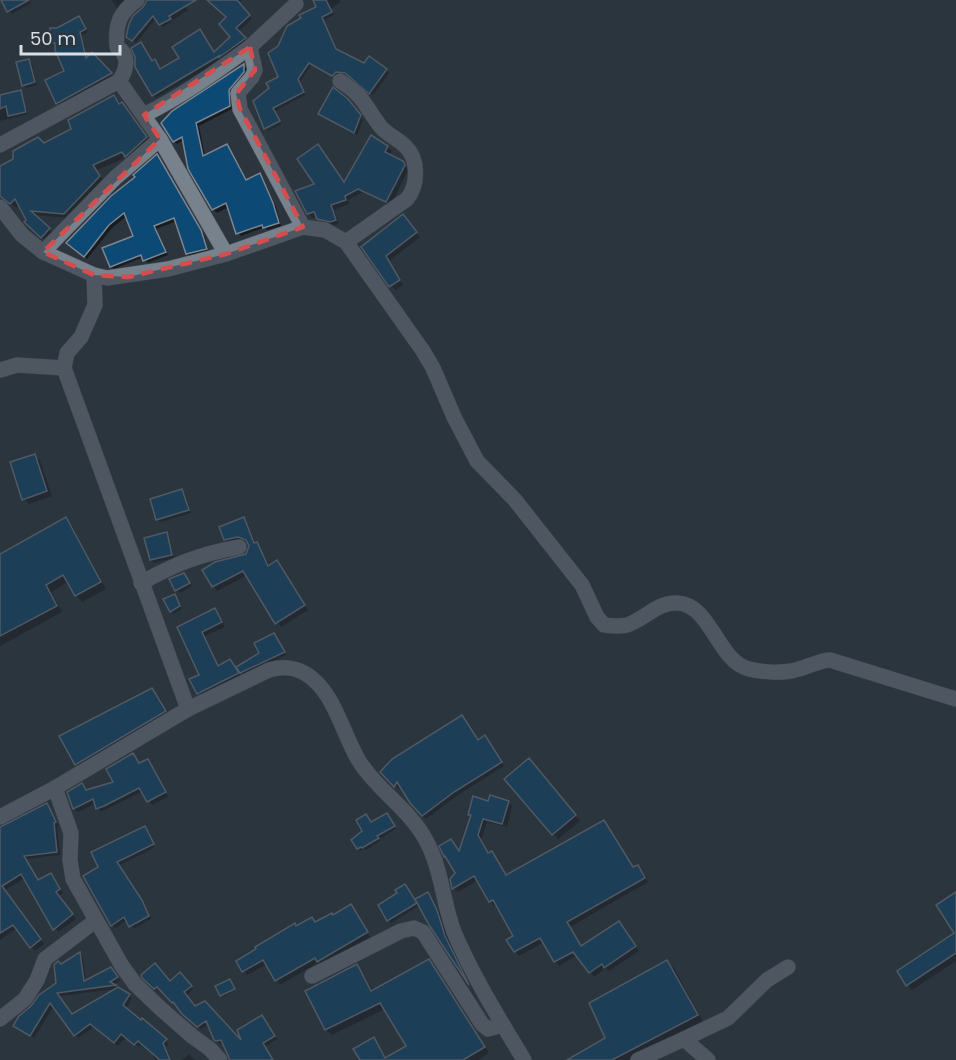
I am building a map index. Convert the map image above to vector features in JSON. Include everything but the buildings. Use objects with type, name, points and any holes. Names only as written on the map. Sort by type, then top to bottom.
[{"type":"street","points":[[0,145],[119,81],[125,73],[126,60],[124,52],[117,47],[116,29],[126,8],[137,0]]},
{"type":"street","points":[[144,115],[209,78],[250,47],[296,4]]},
{"type":"street","points":[[250,47],[255,70],[252,77],[237,93],[240,109],[303,227]]},
{"type":"street","points":[[119,81],[159,139],[226,254]]},
{"type":"street","points":[[340,81],[358,93],[382,129],[407,147],[414,159],[415,167],[412,193],[407,200],[346,242]]},
{"type":"street","points":[[42,252],[115,178],[159,139]]},
{"type":"street","points":[[0,207],[22,235],[42,252],[94,276],[107,278],[128,277],[168,269],[226,254],[303,227],[325,231],[346,242],[423,351],[477,461],[515,500],[546,538],[582,585],[597,617],[604,625],[618,627],[626,625],[655,609],[677,603],[695,609],[730,656],[746,668],[790,671],[818,661],[831,660],[956,699]]},
{"type":"street","points":[[94,276],[95,305],[81,337],[67,353],[64,368],[188,709]]},
{"type":"street","points":[[0,369],[17,364],[64,368]]},
{"type":"street","points":[[141,583],[173,565],[205,554],[239,547]]},
{"type":"street","points":[[0,817],[55,788],[188,709],[269,670],[292,667],[303,671],[317,682],[358,760],[369,776],[405,809],[419,827],[437,868],[454,931],[502,1025],[524,1060]]},
{"type":"street","points":[[55,788],[71,834],[70,860],[73,879],[122,966],[135,984],[220,1060]]},
{"type":"street","points":[[0,1019],[26,999],[45,959],[95,921]]},
{"type":"street","points":[[312,976],[401,932],[414,928],[423,932],[483,1024],[488,1029],[502,1025]]},
{"type":"street","points":[[638,1060],[728,1018],[767,980],[788,967]]},
{"type":"street","points":[[684,1039],[708,1060]]},
{"type":"highlighted area","points":[[250,47],[255,70],[236,94],[240,109],[303,227],[226,254],[128,277],[94,275],[43,252],[160,139],[144,115]]}]
